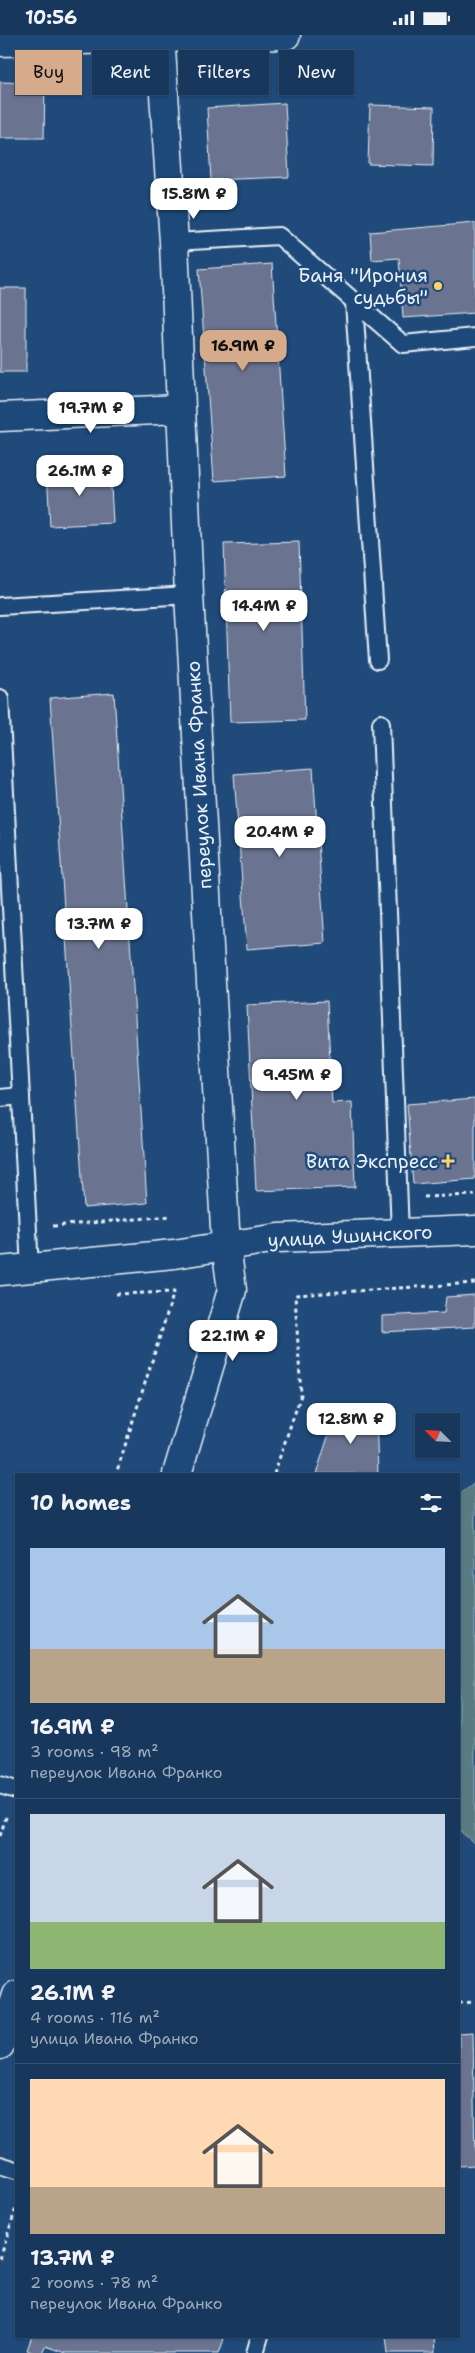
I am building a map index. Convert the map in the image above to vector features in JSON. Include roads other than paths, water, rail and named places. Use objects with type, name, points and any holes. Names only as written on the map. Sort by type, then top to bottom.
[{"type":"street","points":[[0,42],[286,35]]},
{"type":"street","name":"переулок Ивана Франко","points":[[160,37],[174,242],[189,595],[226,1246]]},
{"type":"street","points":[[0,417],[180,409]]},
{"type":"street","name":"улица Ушинского","points":[[0,1271],[174,1254],[278,1238],[475,1230]]},
{"type":"street","points":[[177,1473],[232,1290],[226,1246]]},
{"type":"street","points":[[0,2045],[15,1998]]},
{"type":"lane","points":[[174,242],[279,236],[403,344],[475,337]]},
{"type":"lane","points":[[354,302],[378,660]]},
{"type":"lane","points":[[0,606],[189,595]]},
{"type":"lane","points":[[0,698],[3,804],[30,1269]]},
{"type":"lane","points":[[381,723],[400,1234]]},
{"type":"lane","points":[[0,1098],[21,1096]]},
{"type":"lane","points":[[0,1785],[15,1790]]},
{"type":"lane","points":[[0,2165],[15,2170]]},
{"type":"lane","points":[[255,2353],[259,2338]]},
{"type":"place","name":"Баня \"Ирония судьбы\"","points":[[438,286]]},
{"type":"place","name":"Вита Экспресс","points":[[448,1161]]}]
